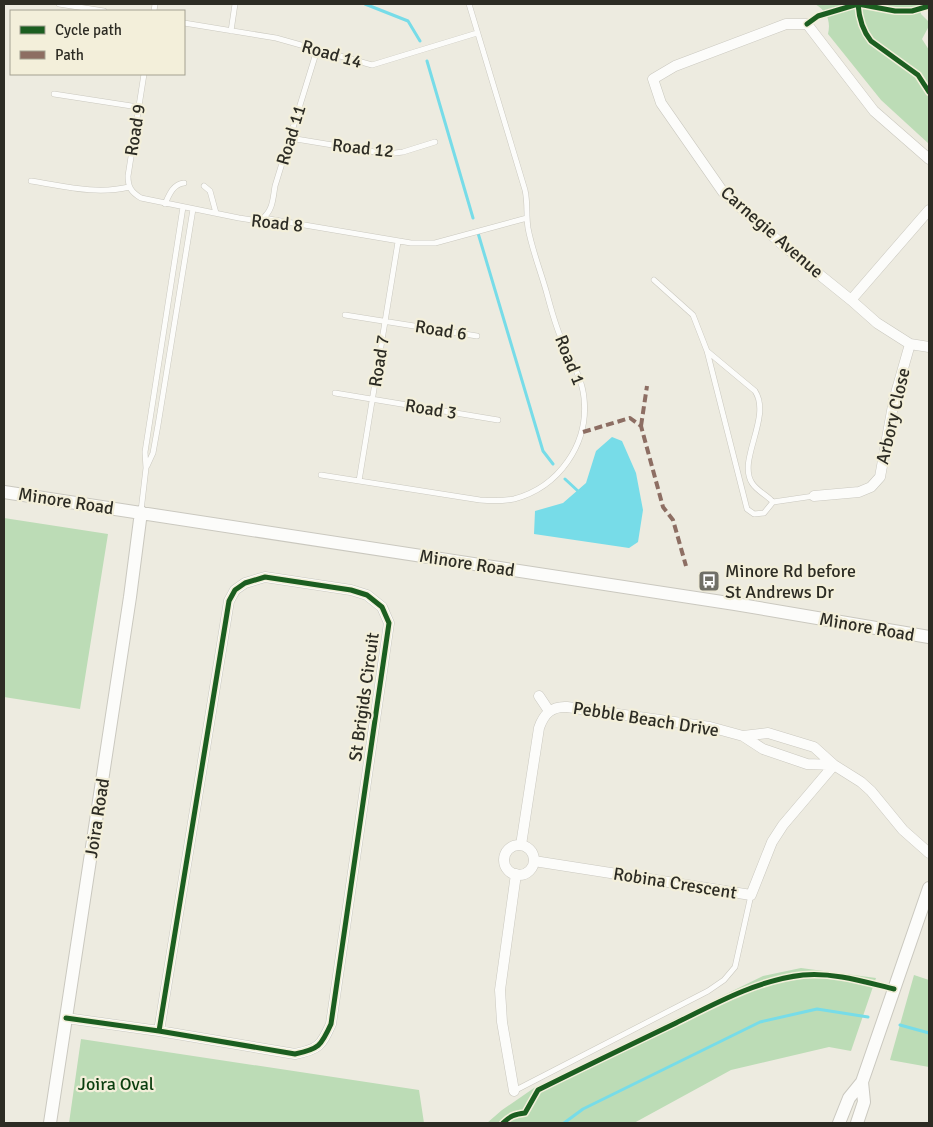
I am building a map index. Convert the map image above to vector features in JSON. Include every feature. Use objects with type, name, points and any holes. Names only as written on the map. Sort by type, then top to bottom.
[{"type":"street","name":"Carnegie Avenue","points":[[929,159],[874,110],[806,24],[786,24],[675,66],[654,79],[661,103],[722,192],[877,323],[910,344],[929,347]]},
{"type":"street","points":[[851,300],[929,210]]},
{"type":"street","name":"Arbory Close","points":[[814,496],[859,492],[871,487],[880,477],[894,400],[910,344]]},
{"type":"street","name":"Minore Road","points":[[4,492],[735,604],[929,637]]},
{"type":"street","name":"Joira Road","points":[[50,1123],[141,512]]},
{"type":"street","name":"St Brigids Circuit","points":[[66,1018],[159,1031],[295,1054],[314,1050],[324,1039],[331,1024],[389,623],[382,607],[367,595],[351,590],[265,577],[245,583],[236,590],[229,601],[159,1031]]},
{"type":"street","name":"Pebble Beach Drive","points":[[539,696],[549,710]]},
{"type":"street","name":"Pebble Beach Drive","points":[[521,845],[541,721],[549,710],[567,707],[685,723],[743,736],[768,733],[814,747],[834,765],[861,782],[871,791],[903,830],[929,853]]},
{"type":"street","name":"Pebble Beach Drive","points":[[743,736],[763,749],[807,764],[834,765]]},
{"type":"street","name":"Robina Crescent","points":[[534,861],[752,895],[772,842],[834,765]]},
{"type":"street","points":[[521,845],[532,852],[534,861],[528,871],[516,874],[508,870],[504,857],[508,849],[521,845]]},
{"type":"street","points":[[514,1091],[502,1022],[500,990],[516,874]]},
{"type":"street","points":[[839,1123],[849,1098],[862,1082],[929,888]]},
{"type":"street","points":[[857,1123],[864,1102],[862,1082]]},
{"type":"lane","points":[[59,4],[98,10]]},
{"type":"lane","points":[[231,30],[234,4]]},
{"type":"lane","name":"Road 1","points":[[321,475],[480,500],[497,501],[513,499],[528,494],[556,476],[568,463],[583,432],[584,397],[580,381],[560,336],[531,241],[525,190],[469,4]]},
{"type":"lane","name":"Road 14","points":[[185,23],[276,38],[363,64],[376,65],[477,33]]},
{"type":"lane","name":"Road 11","points":[[262,218],[270,211],[272,206],[275,186],[317,50]]},
{"type":"lane","name":"Road 9","points":[[129,187],[128,170],[144,75]]},
{"type":"lane","points":[[54,94],[138,107]]},
{"type":"lane","name":"Road 12","points":[[290,138],[387,154],[404,152],[435,142]]},
{"type":"lane","points":[[31,180],[92,190],[129,187]]},
{"type":"lane","points":[[164,204],[173,188],[180,183],[184,183]]},
{"type":"lane","points":[[204,186],[210,191],[216,213]]},
{"type":"lane","name":"Road 8","points":[[129,187],[141,198],[164,204],[246,219],[262,218],[398,242],[435,243],[527,218]]},
{"type":"lane","points":[[141,512],[146,468],[144,452],[183,207]]},
{"type":"lane","points":[[146,468],[153,453],[193,209]]},
{"type":"lane","name":"Road 7","points":[[359,481],[398,242]]},
{"type":"lane","points":[[654,280],[693,314],[707,351],[747,509],[754,514],[764,513],[773,502],[814,496]]},
{"type":"lane","name":"Road 6","points":[[345,315],[477,336]]},
{"type":"lane","points":[[707,351],[755,391],[760,398],[759,419],[748,466],[751,482],[773,502]]},
{"type":"lane","name":"Road 3","points":[[335,393],[498,420]]},
{"type":"lane","points":[[149,423],[158,425]]},
{"type":"lane","points":[[514,1091],[708,991],[724,980],[735,967],[752,895]]},
{"type":"green space","points":[[815,4],[919,4],[921,14],[929,22],[929,26],[922,39],[929,50],[929,144],[881,100],[828,34],[829,25],[827,17],[823,10]]},
{"type":"green space","points":[[4,518],[108,534],[80,709],[4,697]]},
{"type":"green space","points":[[801,968],[876,978],[851,1051],[829,1047],[731,1070],[634,1123],[487,1123],[534,1088],[763,976]]},
{"type":"green space","points":[[914,975],[929,980],[929,1067],[890,1060]]},
{"type":"green space","name":"Joira Oval","points":[[81,1039],[419,1090],[424,1123],[69,1123]]},
{"type":"water","points":[[612,437],[622,441],[636,473],[643,510],[638,542],[629,548],[534,534],[535,511],[563,503],[586,483],[596,451]]},
{"type":"waterway","points":[[365,4],[408,21],[420,41]]},
{"type":"waterway","points":[[427,61],[473,218]]},
{"type":"waterway","points":[[478,233],[543,451],[553,464]]},
{"type":"waterway","points":[[565,479],[579,492]]},
{"type":"waterway","points":[[564,1123],[583,1109],[760,1022],[817,1009],[868,1017]]},
{"type":"waterway","points":[[900,1025],[929,1033]]},
{"type":"marked path","points":[[641,426],[647,386]]},
{"type":"marked path","points":[[583,432],[630,418],[641,426],[663,507],[673,520],[686,566]]},
{"type":"cycle path","points":[[858,4],[865,33],[871,41],[918,75],[929,92]]},
{"type":"cycle path","points":[[807,24],[818,16],[858,4],[895,11],[912,11],[929,6]]},
{"type":"cycle path","points":[[66,1018],[159,1031],[295,1054],[314,1048],[322,1042],[331,1024],[389,623],[382,607],[367,595],[351,590],[265,577],[245,583],[235,590],[229,601],[159,1031]]},
{"type":"cycle path","points":[[503,1123],[513,1116],[525,1113],[538,1090],[722,1000],[754,987],[786,978],[814,974],[849,978],[894,989]]},
{"type":"place","name":"Minore Rd before St Andrews Dr","points":[[709,581]]}]
